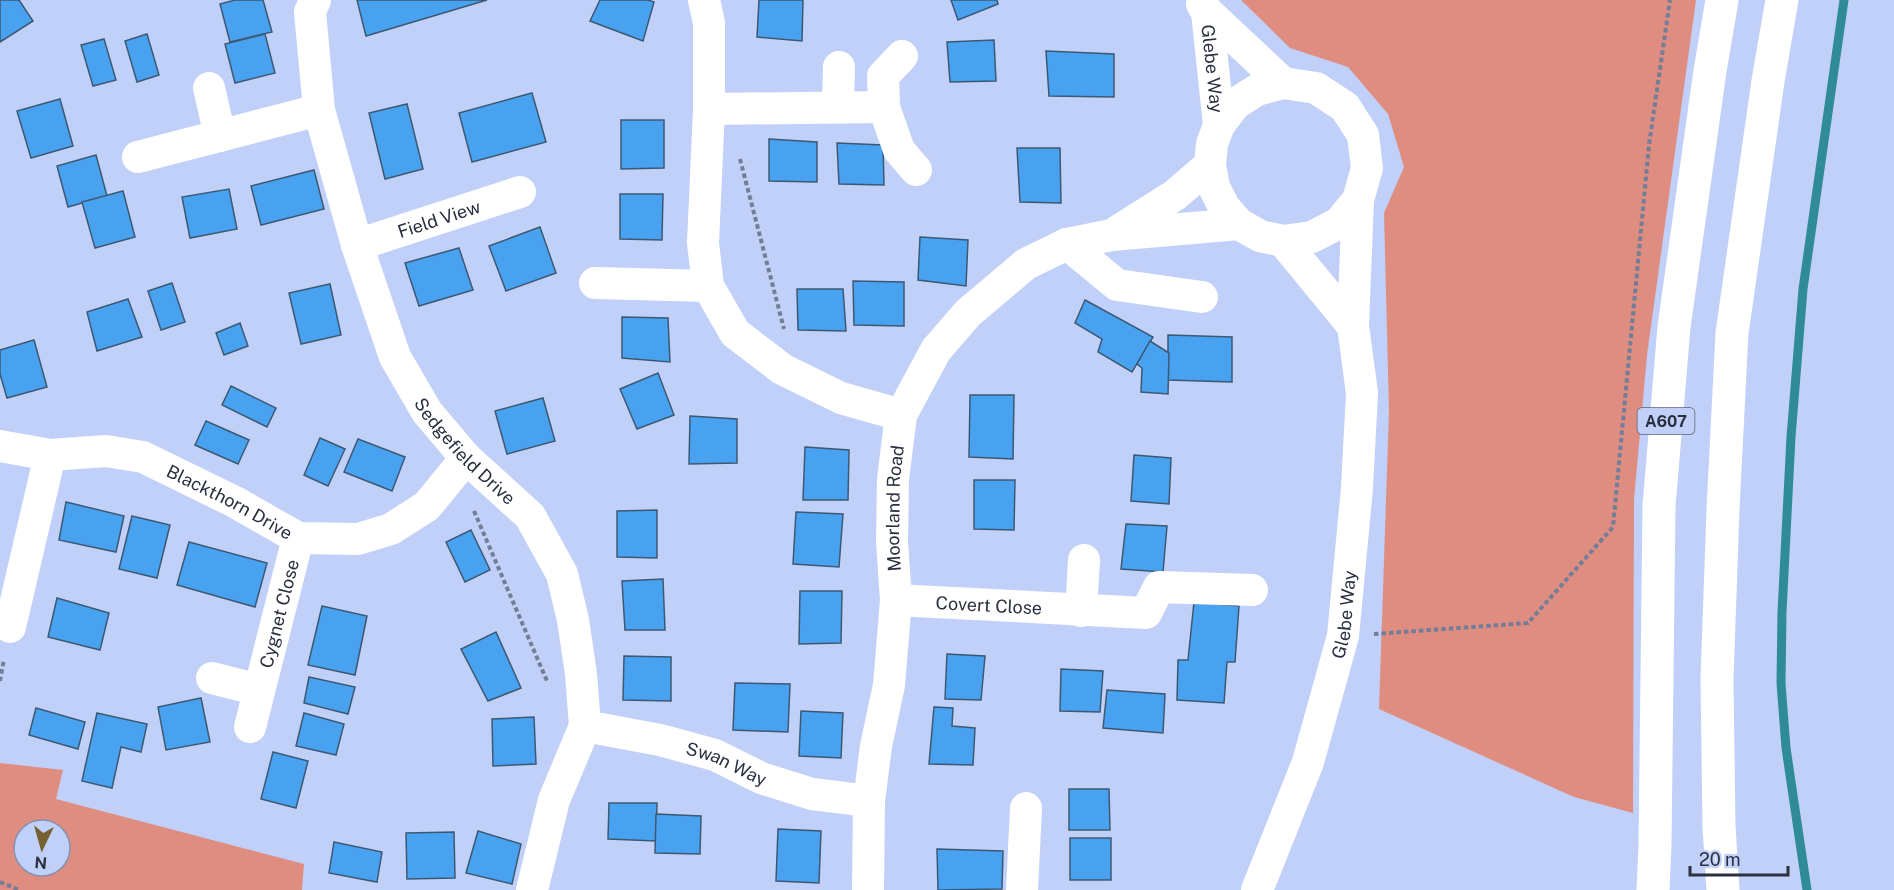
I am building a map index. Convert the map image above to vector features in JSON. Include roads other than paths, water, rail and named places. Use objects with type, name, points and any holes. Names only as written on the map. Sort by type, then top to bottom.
[{"type":"highway","name":"A607","points":[[1653,890],[1659,506],[1674,327],[1722,0]]},
{"type":"highway","points":[[1723,890],[1719,826],[1717,679],[1732,333],[1768,81],[1782,0]]},
{"type":"street","name":"Sedgefield Drive","points":[[315,0],[310,12],[319,111],[357,245],[395,357],[459,466],[530,516],[562,574],[573,620],[581,674],[585,726],[554,800],[532,890]]},
{"type":"street","points":[[704,0],[709,23],[718,109],[703,243],[708,286],[735,333],[782,369],[841,398],[901,415]]},
{"type":"street","name":"Glebe Way","points":[[1203,6],[1283,83]]},
{"type":"street","name":"Glebe Way","points":[[1203,6],[1219,125]]},
{"type":"street","points":[[902,56],[883,76],[884,107],[899,150],[916,170]]},
{"type":"street","points":[[838,67],[838,107]]},
{"type":"street","points":[[1283,83],[1316,88],[1345,107],[1363,135],[1367,168],[1358,200],[1339,223],[1312,237],[1283,241],[1260,236],[1239,224],[1224,207],[1214,187],[1210,165],[1212,144],[1219,125],[1235,104],[1257,90],[1283,83]]},
{"type":"street","points":[[209,88],[220,136]]},
{"type":"street","points":[[718,109],[884,107]]},
{"type":"street","points":[[138,158],[319,111]]},
{"type":"street","name":"Moorland Road","points":[[1112,235],[1175,195],[1210,165]]},
{"type":"street","name":"Field View","points":[[357,245],[520,192]]},
{"type":"street","name":"Glebe Way","points":[[1257,890],[1308,762],[1343,636],[1357,488],[1362,393],[1353,326],[1358,200]]},
{"type":"street","name":"Moorland Road","points":[[868,890],[869,801],[876,746],[889,685],[896,600],[892,541],[893,480],[901,415],[936,350],[968,313],[1026,264],[1067,244],[1112,235],[1239,224]]},
{"type":"street","points":[[1283,241],[1353,326]]},
{"type":"street","points":[[1067,244],[1117,285],[1202,297]]},
{"type":"street","points":[[595,283],[708,286]]},
{"type":"street","name":"Blackthorn Drive","points":[[0,446],[50,456],[106,451],[143,457],[235,502],[298,538],[358,539],[392,529],[427,506],[459,466]]},
{"type":"street","points":[[10,627],[9,593],[50,456]]},
{"type":"street","name":"Cygnet Close","points":[[249,727],[298,538]]},
{"type":"street","points":[[1081,611],[1084,560]]},
{"type":"street","name":"Covert Close","points":[[896,600],[1146,613],[1159,587],[1252,590]]},
{"type":"street","name":"Cygnet Close","points":[[212,678],[259,690]]},
{"type":"street","name":"Swan Way","points":[[585,726],[660,740],[715,755],[761,778],[812,794],[869,801]]},
{"type":"street","points":[[1022,890],[1026,808]]},
{"type":"waterway","points":[[1807,890],[1786,748],[1781,683],[1782,612],[1791,437],[1803,289],[1844,0]]}]
